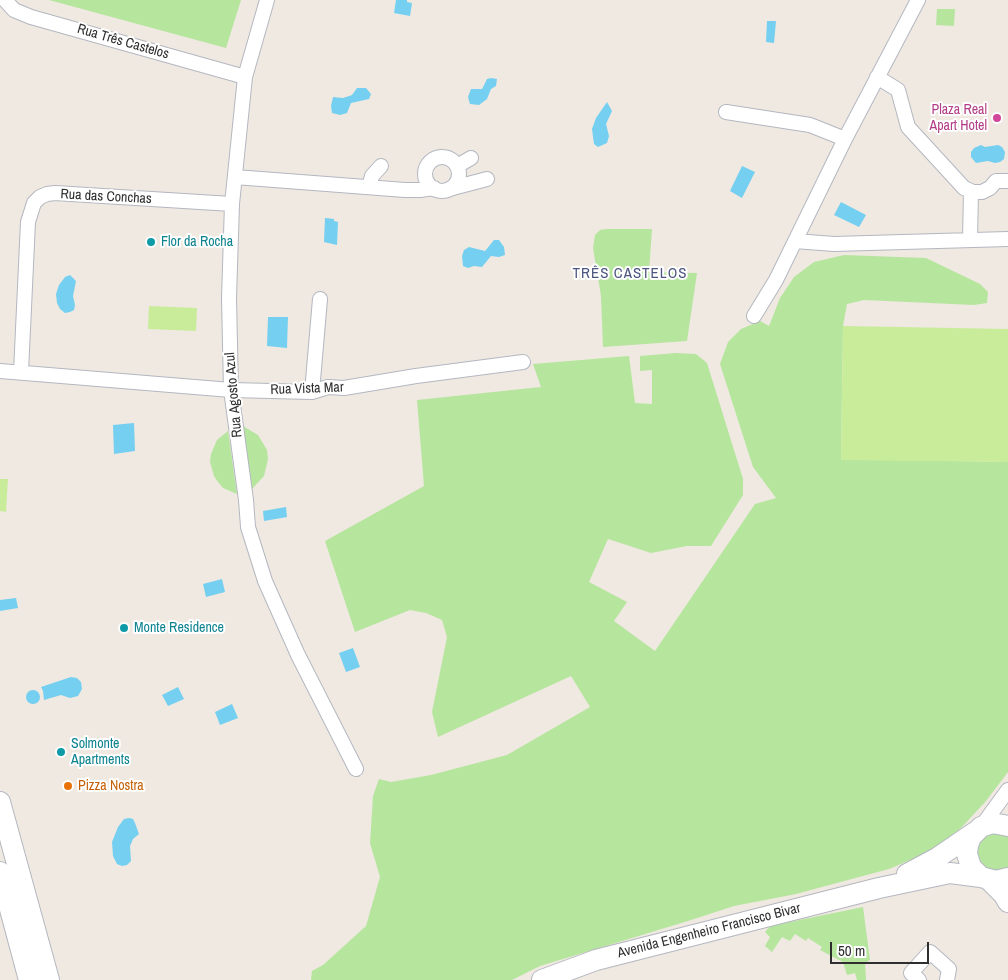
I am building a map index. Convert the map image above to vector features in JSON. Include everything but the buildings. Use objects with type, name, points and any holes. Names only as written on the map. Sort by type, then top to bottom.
[{"type":"street","name":"Rua Três Castelos","points":[[5,0],[14,10],[31,17],[245,77]]},
{"type":"street","name":"Rua Agosto Azul","points":[[266,0],[245,77],[241,177],[232,204],[229,298],[231,390],[248,527],[265,582],[298,655],[356,769]]},
{"type":"street","points":[[754,316],[776,280],[845,139],[918,0]]},
{"type":"street","points":[[877,77],[898,90],[908,127],[964,188],[982,192],[996,182],[1008,181]]},
{"type":"street","points":[[726,112],[810,125],[845,139]]},
{"type":"street","points":[[440,157],[445,157],[457,166],[459,177],[457,182],[441,189],[428,183],[426,171],[430,162],[440,157]]},
{"type":"street","points":[[457,166],[471,158]]},
{"type":"street","points":[[368,187],[372,176],[382,166]]},
{"type":"street","points":[[241,177],[420,190],[441,189],[487,179]]},
{"type":"street","points":[[970,240],[971,191]]},
{"type":"street","name":"Rua das Conchas","points":[[22,372],[28,222],[34,203],[40,197],[47,194],[56,194],[232,204]]},
{"type":"street","points":[[795,240],[834,244],[1008,239]]},
{"type":"street","points":[[312,392],[320,299]]},
{"type":"street","name":"Rua Vista Mar","points":[[0,372],[22,372],[231,390],[312,392],[328,387],[344,388],[416,376],[523,362]]},
{"type":"street","points":[[1008,790],[968,845],[967,854],[971,867],[992,878],[1008,902]]},
{"type":"street","points":[[0,802],[49,980]]},
{"type":"street","points":[[878,888],[937,858],[978,830],[992,823],[1008,826]]},
{"type":"street","points":[[0,872],[30,980]]},
{"type":"street","points":[[878,888],[950,873],[992,878]]},
{"type":"street","name":"Avenida Engenheiro Francisco Bivar","points":[[542,980],[596,960],[878,888]]},
{"type":"street","points":[[40,947],[60,980]]},
{"type":"street","points":[[919,980],[911,973],[930,952],[949,969],[947,980]]},
{"type":"green space","points":[[49,0],[241,0],[226,48]]},
{"type":"green space","points":[[937,9],[955,9],[954,26],[936,25]]},
{"type":"green space","points":[[652,229],[649,272],[697,273],[687,341],[603,347],[601,296],[593,248],[595,235],[600,230]]},
{"type":"green space","points":[[844,255],[926,258],[980,284],[988,292],[987,303],[974,305],[864,300],[847,304],[843,326],[841,459],[1008,462],[1008,772],[986,801],[961,828],[929,852],[889,869],[796,894],[734,906],[540,966],[512,980],[311,980],[312,971],[323,965],[366,926],[380,877],[370,843],[373,796],[379,779],[391,782],[431,775],[507,755],[590,707],[571,676],[438,737],[432,712],[447,637],[442,620],[426,613],[410,610],[355,632],[325,541],[424,486],[417,400],[541,387],[533,364],[629,356],[635,403],[652,404],[652,370],[640,371],[640,356],[676,353],[696,354],[707,363],[743,479],[743,495],[711,546],[687,546],[651,553],[608,539],[589,582],[627,602],[614,621],[655,651],[755,504],[776,498],[753,467],[720,364],[728,342],[741,329],[760,321],[769,326],[780,298],[794,277],[814,262]]},
{"type":"green space","points":[[149,306],[197,308],[196,331],[148,329]]},
{"type":"green space","points":[[843,326],[1008,329],[1008,462],[841,460]]},
{"type":"green space","points":[[243,426],[258,435],[267,450],[268,459],[264,476],[252,489]]},
{"type":"green space","points":[[228,431],[237,494],[223,488],[214,476],[210,462],[217,440]]},
{"type":"green space","points":[[0,479],[8,479],[6,512],[0,511]]},
{"type":"green space","points":[[996,832],[1008,836],[1008,868],[996,873],[980,865],[976,849],[979,841],[986,834]]},
{"type":"green space","points":[[863,907],[870,960],[865,963],[866,980],[857,980],[855,973],[847,975],[843,962],[820,950],[822,947],[808,938],[806,941],[795,934],[790,941],[782,937],[772,952],[765,946],[770,937],[765,932],[770,926]]},
{"type":"water","points":[[396,0],[407,0],[407,2],[412,3],[410,16],[394,13]]},
{"type":"water","points":[[767,21],[776,21],[774,43],[766,42]]},
{"type":"water","points":[[487,79],[497,79],[496,86],[491,89],[487,99],[479,105],[470,104],[468,97],[471,89],[482,89]]},
{"type":"water","points":[[357,88],[366,88],[371,94],[369,99],[351,103],[347,113],[340,115],[332,113],[333,97],[343,98],[352,95]]},
{"type":"water","points":[[607,102],[612,111],[606,124],[609,136],[607,143],[598,147],[594,144],[592,129],[596,118]]},
{"type":"water","points":[[981,145],[985,147],[998,145],[1002,147],[1005,152],[1004,159],[995,163],[988,161],[976,163],[971,157],[971,152],[974,148]]},
{"type":"water","points":[[742,166],[755,172],[742,198],[730,191]]},
{"type":"water","points":[[841,202],[866,215],[859,227],[834,215]]},
{"type":"water","points":[[325,218],[334,219],[334,221],[338,222],[337,245],[324,242]]},
{"type":"water","points":[[494,240],[499,240],[504,247],[505,255],[499,257],[491,256],[482,267],[474,266],[468,268],[463,266],[462,256],[464,250],[469,247],[485,251]]},
{"type":"water","points":[[70,275],[76,281],[73,296],[75,305],[74,310],[65,313],[57,303],[56,294],[59,285],[65,277]]},
{"type":"water","points":[[268,317],[288,317],[287,348],[267,346]]},
{"type":"water","points":[[134,423],[135,451],[114,454],[113,425]]},
{"type":"water","points":[[286,507],[287,517],[264,521],[263,511]]},
{"type":"water","points":[[222,579],[225,592],[206,597],[203,584]]},
{"type":"water","points":[[16,598],[18,608],[0,611],[0,600]]},
{"type":"water","points":[[353,648],[360,667],[346,672],[339,653]]},
{"type":"water","points":[[71,677],[77,678],[81,682],[82,689],[78,696],[70,698],[61,695],[44,700],[41,687]]},
{"type":"water","points":[[178,687],[184,699],[168,706],[162,695]]},
{"type":"water","points":[[30,690],[36,690],[40,697],[36,704],[30,704],[26,700],[26,694]]},
{"type":"water","points":[[232,704],[238,718],[220,725],[215,712]]},
{"type":"water","points":[[124,819],[133,819],[139,834],[133,839],[130,846],[131,861],[127,865],[122,866],[117,864],[113,856],[112,842],[118,827]]},
{"type":"place","name":"Plaza Real Apart Hotel","points":[[997,118]]},
{"type":"place","name":"Flor da Rocha","points":[[151,242]]},
{"type":"place","name":"Monte Residence","points":[[124,628]]},
{"type":"place","name":"Solmonte Apartments","points":[[61,752]]},
{"type":"place","name":"Pizza Nostra","points":[[68,786]]},
{"type":"district","name":"TRÊS CASTELOS","points":[[630,274]]}]
